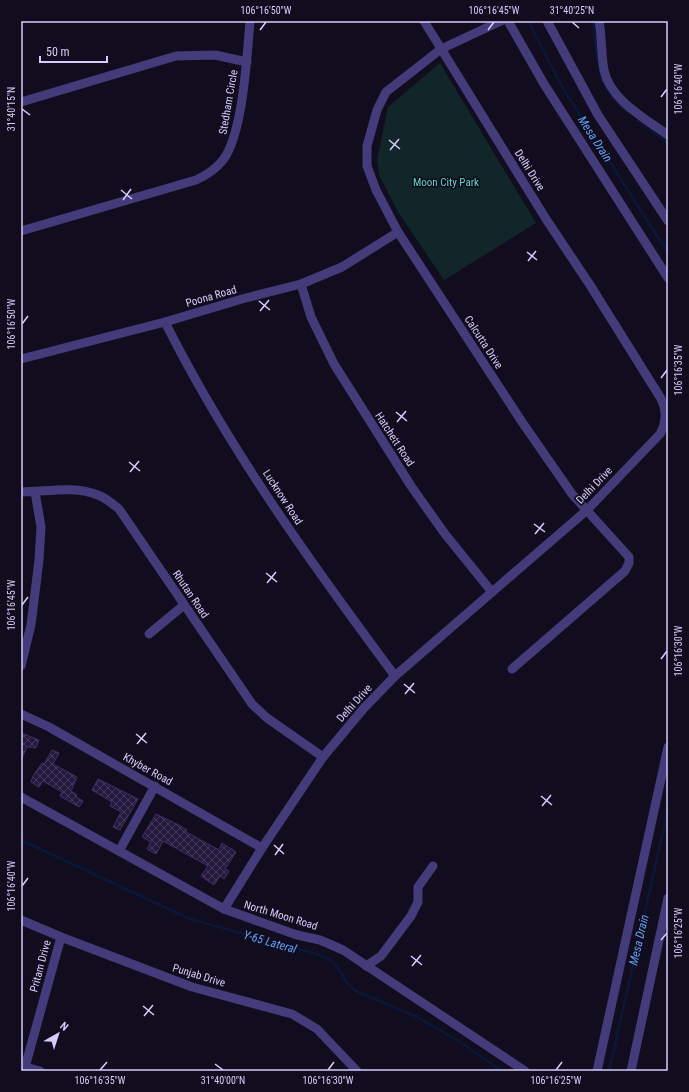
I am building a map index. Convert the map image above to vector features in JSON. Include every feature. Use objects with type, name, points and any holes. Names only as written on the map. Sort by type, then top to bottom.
[{"type":"street","name":"Stedham Circle","points":[[21,230],[196,180],[215,168],[223,160],[233,140],[246,62],[250,21]]},
{"type":"street","name":"Delhi Drive","points":[[224,909],[262,848],[323,757],[364,708],[396,676],[586,510],[660,434],[664,426],[665,408],[660,396],[590,285],[546,219],[424,21]]},
{"type":"street","name":"Calcutta Drive","points":[[501,21],[440,49],[386,92],[377,110],[367,146],[367,166],[370,176],[398,232],[522,422],[572,494],[628,554],[630,563],[628,567],[512,670]]},
{"type":"street","points":[[508,21],[544,84],[668,278]]},
{"type":"street","points":[[547,21],[598,115],[668,221]]},
{"type":"street","points":[[599,21],[604,71],[612,88],[627,104],[668,135]]},
{"type":"street","points":[[21,102],[176,56],[215,55],[246,62]]},
{"type":"street","name":"Poona Road","points":[[21,359],[165,322],[242,299],[301,284],[342,267],[398,232]]},
{"type":"street","name":"Hatchett Road","points":[[301,284],[317,333],[337,370],[411,486],[445,534],[492,592]]},
{"type":"street","name":"Lucknow Road","points":[[165,322],[208,403],[300,546],[396,676]]},
{"type":"street","name":"Rhutan Road","points":[[21,492],[54,490],[88,492],[108,500],[124,514],[252,704],[267,718],[323,757]]},
{"type":"street","points":[[21,666],[31,625],[39,560],[41,527],[35,492]]},
{"type":"street","points":[[150,634],[184,605]]},
{"type":"street","name":"Khyber Road","points":[[21,714],[49,727],[262,848]]},
{"type":"street","points":[[597,1071],[668,748]]},
{"type":"street","points":[[119,851],[155,786]]},
{"type":"street","name":"North Moon Road","points":[[21,797],[224,909],[297,935],[320,940],[343,950],[525,1071]]},
{"type":"street","points":[[366,966],[381,956],[411,916],[418,902],[418,887],[433,866]]},
{"type":"street","points":[[631,1071],[668,898]]},
{"type":"street","name":"Punjab Drive","points":[[21,920],[61,938],[192,987],[292,1014],[317,1029],[357,1071]]},
{"type":"street","name":"Pritam Drive","points":[[25,1069],[61,938]]},
{"type":"street","points":[[25,1069],[40,1071]]},
{"type":"green space","name":"Moon City Park","points":[[440,63],[536,223],[444,280],[398,212],[379,175],[377,160],[388,107]]},
{"type":"building","points":[[21,733],[39,740],[36,748],[27,747],[21,760]]},
{"type":"building","points":[[52,750],[59,753],[53,764],[77,777],[71,791],[77,795],[76,797],[83,801],[79,807],[60,796],[62,792],[43,781],[39,787],[31,782],[33,776],[42,763],[44,764]]},
{"type":"building","points":[[98,779],[138,799],[120,830],[113,827],[121,812],[110,806],[112,802],[92,790]]},
{"type":"building","points":[[156,814],[177,824],[187,830],[186,832],[219,850],[222,843],[236,852],[225,869],[229,871],[224,879],[220,876],[214,885],[201,876],[208,866],[163,841],[156,854],[147,849],[151,842],[142,837]]},
{"type":"waterway","name":"Mesa Drain","points":[[528,21],[564,90],[668,253]]},
{"type":"waterway","points":[[593,21],[597,60],[603,82],[617,102],[628,112]]},
{"type":"waterway","points":[[638,120],[668,143]]},
{"type":"waterway","name":"Mesa Drain","points":[[609,1071],[668,810]]},
{"type":"waterway","name":"Y-65 Lateral","points":[[21,840],[190,919],[317,954],[330,960],[337,966],[348,984],[356,991],[417,1017],[457,1040],[502,1071]]}]
